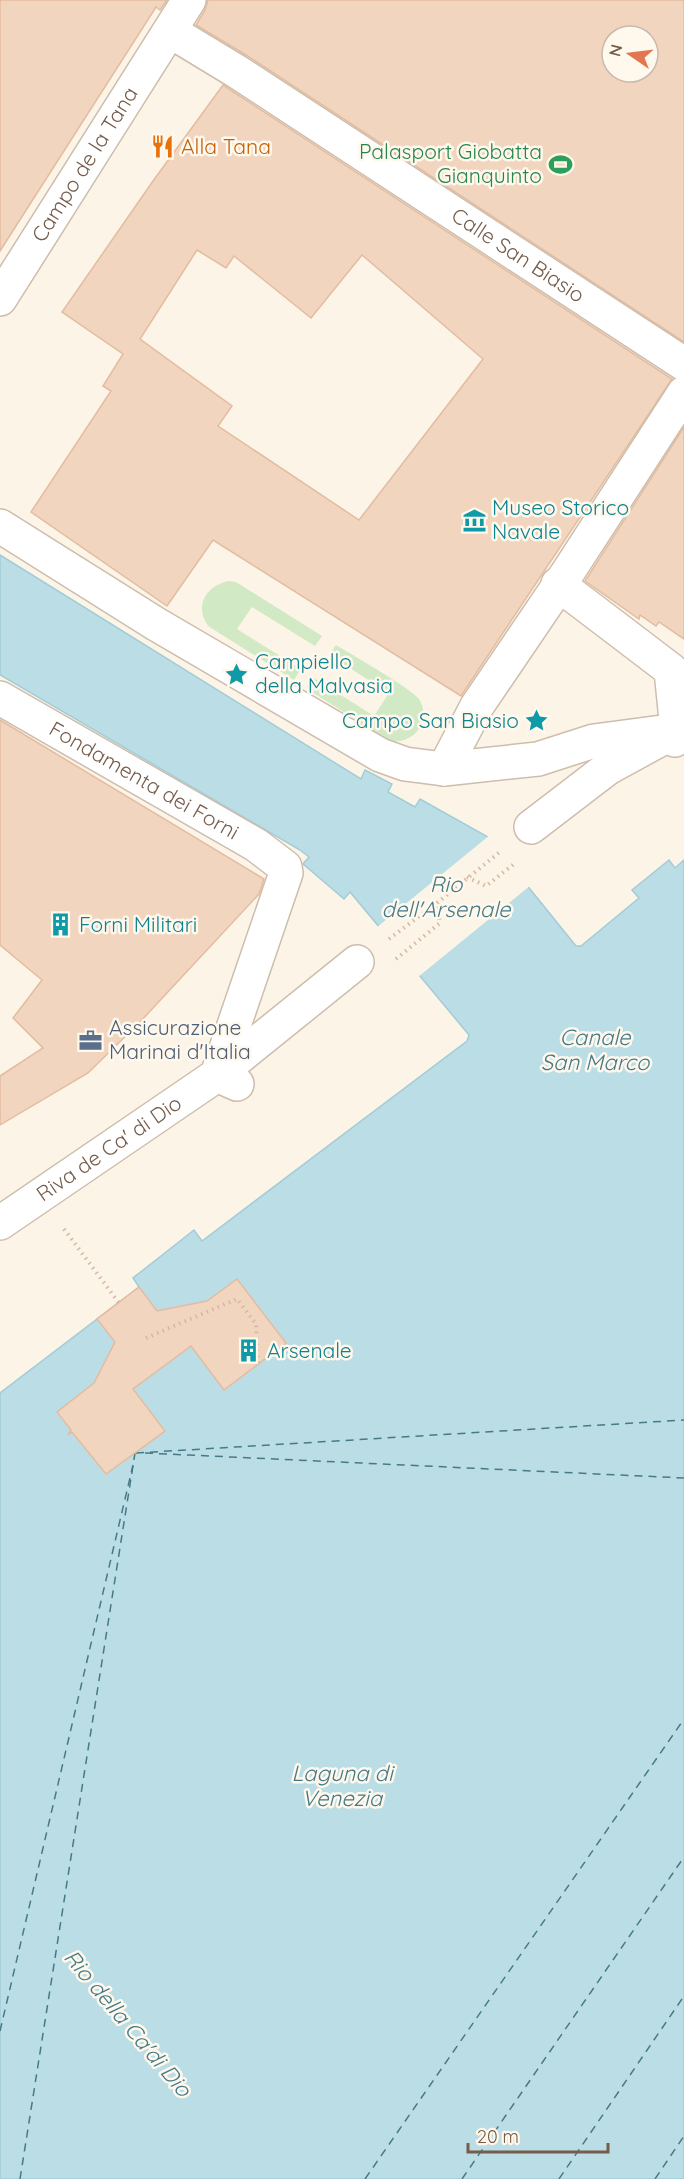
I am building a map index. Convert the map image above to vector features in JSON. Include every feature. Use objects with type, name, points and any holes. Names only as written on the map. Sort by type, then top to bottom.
[{"type":"street","name":"Campo de la Tana","points":[[0,299],[189,0]]},
{"type":"street","name":"Calle San Biasio","points":[[170,31],[236,71],[684,364]]},
{"type":"street","points":[[440,768],[477,706],[498,664],[563,578],[684,393]]},
{"type":"street","points":[[0,526],[156,624],[381,755],[405,764],[440,768],[538,759],[594,741],[679,732]]},
{"type":"street","points":[[563,578],[671,670],[679,732]]},
{"type":"street","name":"Fondamenta dei Forni","points":[[0,698],[292,866],[227,1079]]},
{"type":"street","points":[[527,842],[608,768],[679,732]]},
{"type":"street","name":"Riva de Ca' di Dio","points":[[0,1223],[39,1196],[227,1079],[372,964]]},
{"type":"path","points":[[372,964],[467,877],[486,886],[527,842]]},
{"type":"path","points":[[372,964],[440,923],[437,903]]},
{"type":"path","points":[[39,1196],[119,1303]]},
{"type":"path","points":[[146,1338],[237,1299],[256,1324],[258,1364]]},
{"type":"green space","points":[[228,581],[236,582],[322,636],[315,646],[252,607],[237,629],[301,669],[294,680],[208,626],[202,611],[204,598],[214,587]]},
{"type":"green space","points":[[336,645],[394,680],[419,699],[424,715],[422,723],[413,735],[406,739],[390,741],[307,689],[314,678],[374,716],[389,693],[329,655]]},
{"type":"water","name":"Laguna di Venezia","points":[[0,555],[361,779],[365,770],[392,784],[388,792],[415,807],[420,799],[488,837],[576,946],[581,946],[639,898],[632,890],[669,860],[675,868],[684,860],[684,2179],[0,2179],[0,1393],[139,1287],[133,1278],[194,1230],[202,1241],[467,1041],[469,1035],[350,892],[344,899],[303,864],[309,857],[300,850],[0,675]]},
{"type":"pier","points":[[490,835],[531,885],[418,977],[376,928]]},
{"type":"building","points":[[0,0],[167,0],[160,10],[156,7],[0,251]]},
{"type":"building","name":"Palasport Giobatta Gianquinto","points":[[208,0],[684,0],[684,342],[246,55],[196,25]]},
{"type":"building","points":[[223,85],[672,379],[461,696],[213,540],[167,606],[31,512],[111,391],[103,386],[123,354],[62,312]],"holes":[[[197,250],[226,268],[234,256],[311,318],[362,255],[483,359],[359,520],[218,426],[232,406],[140,339]]]},
{"type":"building","points":[[684,427],[684,639],[659,622],[656,626],[640,615],[639,619],[585,581]]},
{"type":"building","name":"Forni Militari","points":[[0,720],[264,879],[259,894],[140,1022],[88,1073],[0,1125],[0,1076],[43,1048],[13,1018],[42,980],[0,945]]},
{"type":"building","points":[[237,1279],[286,1343],[224,1390],[191,1346],[133,1389],[165,1431],[106,1474],[72,1432],[68,1435],[71,1430],[57,1412],[94,1383],[115,1342],[97,1319],[139,1287],[157,1311],[207,1301]]},
{"type":"ferry route","points":[[136,1453],[684,1420]]},
{"type":"ferry route","points":[[20,2179],[135,1453]]},
{"type":"ferry route","points":[[145,1453],[684,1478]]},
{"type":"ferry route","points":[[0,2031],[133,1465]]},
{"type":"ferry route","points":[[365,2179],[684,1719]]},
{"type":"ferry route","points":[[462,2179],[684,1857]]},
{"type":"ferry route","points":[[559,2179],[684,1996]]},
{"type":"ferry route","points":[[655,2179],[684,2136]]},
{"type":"place","name":"Alla Tana","points":[[163,147]]},
{"type":"place","name":"Palasport Giobatta Gianquinto","points":[[560,164]]},
{"type":"place","name":"Museo Storico Navale","points":[[474,520]]},
{"type":"place","name":"Campiello della Malvasia","points":[[237,674]]},
{"type":"place","name":"Campo San Biasio","points":[[537,721]]},
{"type":"place","name":"Forni Militari","points":[[61,925]]},
{"type":"place","name":"Assicurazione Marinai d'Italia","points":[[91,1040]]},
{"type":"place","name":"Arsenale","points":[[249,1351]]},
{"type":"water label","name":"Rio dell'Arsenale","points":[[446,896]]},
{"type":"water label","name":"Canale San Marco","points":[[595,1050]]},
{"type":"water label","name":"Rio della Ca'di Dio","points":[[128,2023]]}]
